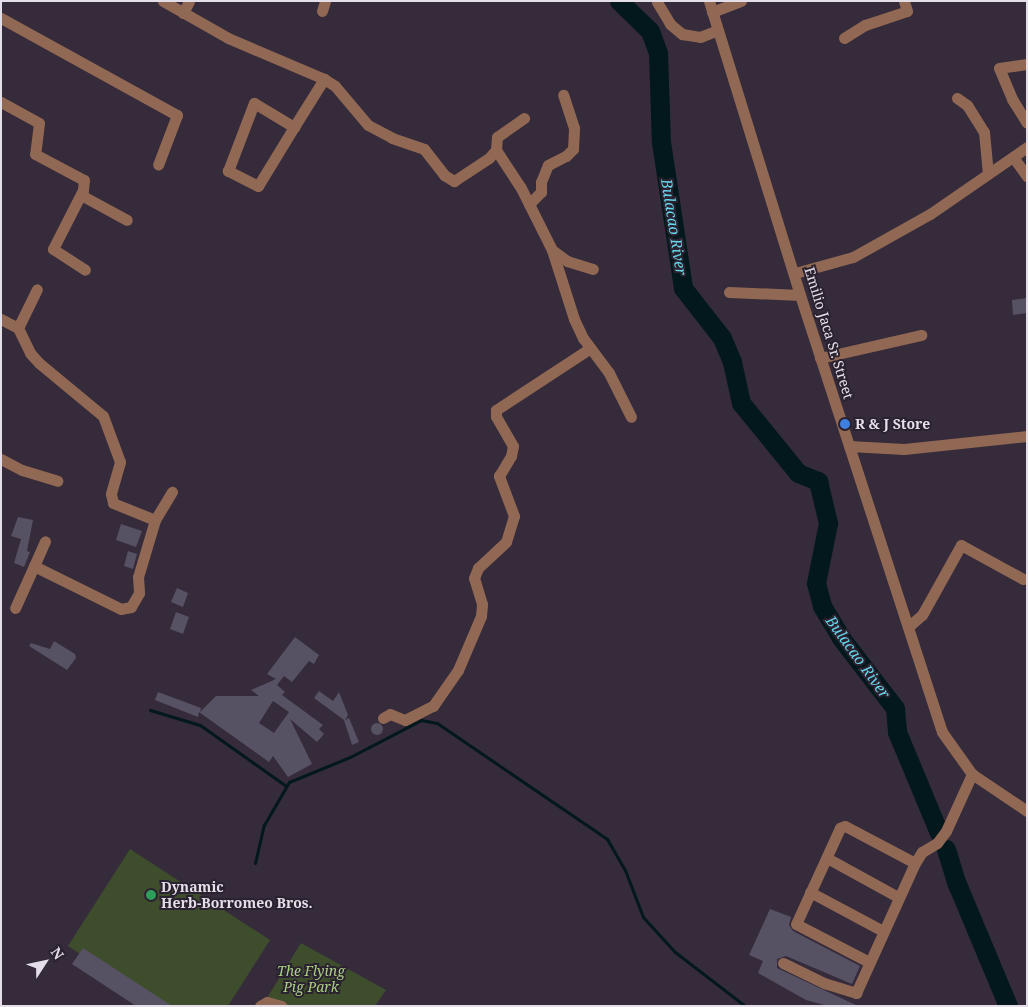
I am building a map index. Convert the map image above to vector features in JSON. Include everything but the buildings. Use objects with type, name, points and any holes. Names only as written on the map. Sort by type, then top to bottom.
[{"type":"street","points":[[163,1],[228,38],[324,79],[335,86],[358,118],[392,138],[424,149],[449,179],[459,180],[496,150]]},
{"type":"street","points":[[182,13],[189,1]]},
{"type":"street","points":[[711,6],[741,1]]},
{"type":"street","points":[[844,38],[865,25],[907,11],[904,1]]},
{"type":"street","points":[[657,2],[670,24],[682,34],[700,37],[718,30]]},
{"type":"street","name":"Emilio Jaca Sr. Street","points":[[711,6],[820,358],[942,732],[972,774],[1027,811]]},
{"type":"street","points":[[1,18],[177,115],[158,165]]},
{"type":"street","points":[[1026,122],[1012,99],[999,68],[1027,64]]},
{"type":"street","points":[[294,127],[254,103],[228,171],[258,186],[324,79]]},
{"type":"street","points":[[529,204],[541,192],[541,182],[548,165],[566,156],[573,149],[574,128],[563,95]]},
{"type":"street","points":[[957,98],[966,106],[984,132],[988,174]]},
{"type":"street","points":[[1,102],[39,123],[35,153],[81,177],[84,183],[81,195],[53,249],[86,270]]},
{"type":"street","points":[[524,118],[497,137],[496,150],[529,204],[552,250],[574,319],[589,349],[609,374],[631,416]]},
{"type":"street","points":[[795,274],[853,257],[930,214],[1027,146]]},
{"type":"street","points":[[1013,157],[1027,176]]},
{"type":"street","points":[[81,195],[127,220]]},
{"type":"street","points":[[552,250],[566,261],[594,269]]},
{"type":"street","points":[[18,328],[37,289]]},
{"type":"street","points":[[729,292],[800,295]]},
{"type":"street","points":[[1,319],[18,328],[30,354],[39,364],[103,416],[120,462],[111,494],[113,503],[155,520]]},
{"type":"street","points":[[820,358],[921,335]]},
{"type":"street","points":[[383,718],[390,714],[405,720],[433,706],[458,670],[481,616],[482,604],[474,578],[478,568],[506,542],[514,516],[499,476],[511,456],[513,446],[496,416],[496,410],[589,349]]},
{"type":"street","points":[[849,446],[904,449],[1027,436]]},
{"type":"street","points":[[1,459],[22,470],[57,481]]},
{"type":"street","points":[[34,566],[121,609],[131,607],[139,593],[138,577],[155,520],[172,492]]},
{"type":"street","points":[[15,608],[44,540]]},
{"type":"street","points":[[908,628],[922,615],[961,545],[1023,579]]},
{"type":"street","points":[[783,963],[852,994],[857,992],[898,897],[915,863],[922,852],[937,843],[946,832],[972,774]]},
{"type":"street","points":[[869,962],[796,924],[810,892],[843,826],[915,863]]},
{"type":"street","points":[[827,858],[898,897]]},
{"type":"street","points":[[810,892],[883,931]]},
{"type":"street","points":[[260,1006],[267,1002],[281,1006]]},
{"type":"green space","name":"Dynamic Herb-Borromeo Bros.","points":[[130,849],[270,940],[228,1006],[160,1006],[68,946]]},
{"type":"green space","name":"The Flying Pig Park","points":[[301,943],[386,990],[375,1006],[262,1006]]},
{"type":"waterway","name":"Bulacao River","points":[[619,1],[650,31],[658,53],[661,142],[683,288],[722,338],[732,362],[741,403],[798,473],[818,481],[828,523],[816,583],[822,606],[841,638],[895,708],[897,732],[939,833]]},
{"type":"waterway","points":[[150,710],[200,725],[286,786]]},
{"type":"waterway","points":[[255,863],[264,825],[289,782],[350,757],[421,720],[437,723],[607,839],[625,870],[643,917],[675,952],[745,1006]]},
{"type":"waterway","name":"Bulacao River","points":[[946,849],[957,884],[1008,1006]]},
{"type":"place","name":"R & J Store","points":[[845,424]]},
{"type":"place","name":"Dynamic Herb-Borromeo Bros.","points":[[151,895]]}]
